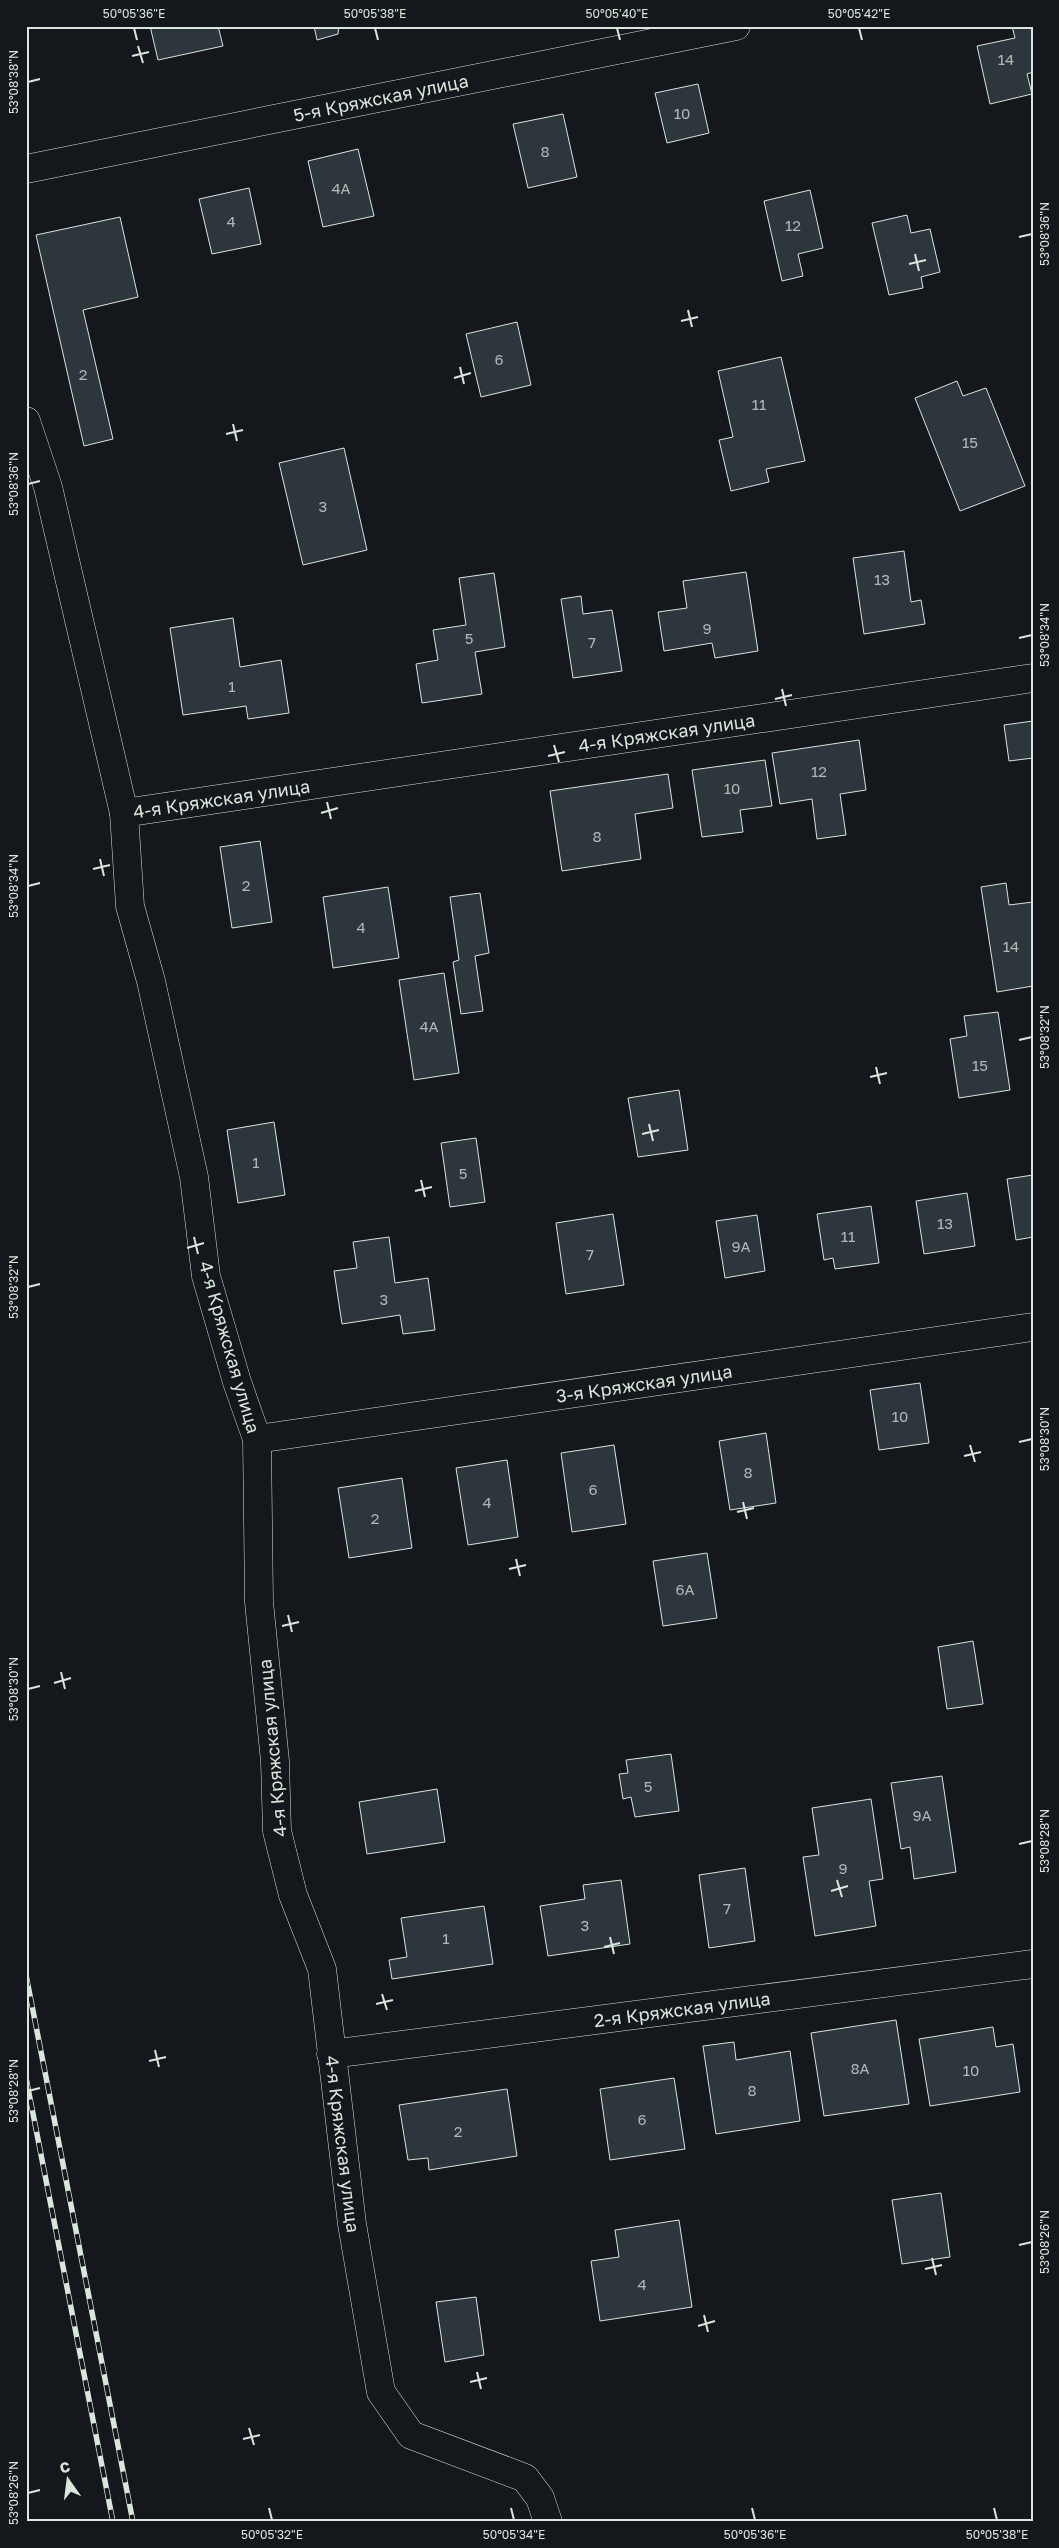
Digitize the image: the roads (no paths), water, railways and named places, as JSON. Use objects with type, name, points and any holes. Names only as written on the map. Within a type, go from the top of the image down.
[{"type":"street","name":"5-я Кряжская улица","points":[[26,169],[736,26]]},
{"type":"street","points":[[26,421],[48,487],[124,813]]},
{"type":"street","name":"4-я Кряжская улица","points":[[548,2522],[540,2498],[525,2478],[411,2435],[381,2392],[352,2224],[322,1969],[293,1895],[277,1832],[275,1761],[259,1602],[257,1439],[237,1382],[206,1276],[194,1177],[151,981],[130,906],[124,813],[1033,678]]},
{"type":"street","name":"3-я Кряжская улица","points":[[257,1439],[1033,1327]]},
{"type":"street","name":"2-я Кряжская улица","points":[[331,2054],[1033,1964]]},
{"type":"railway","points":[[26,1975],[133,2522]]},
{"type":"railway","points":[[26,2078],[113,2522]]}]
